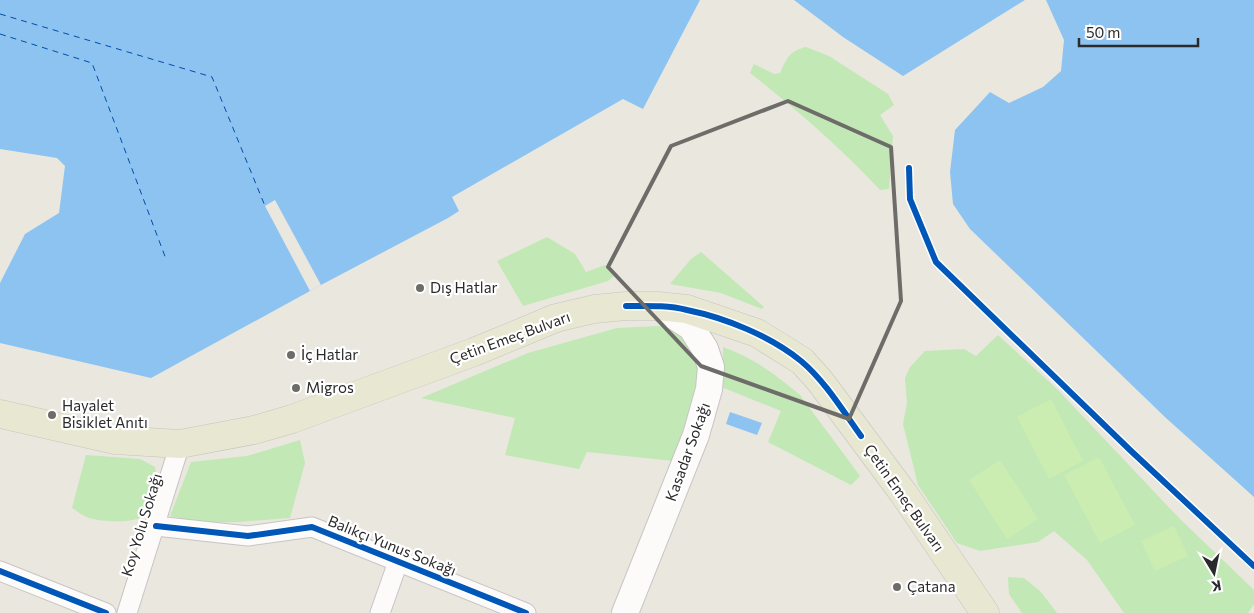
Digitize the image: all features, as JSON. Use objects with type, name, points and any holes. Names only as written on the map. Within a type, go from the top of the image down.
[{"type":"main road","name":"Çetin Emeç Bulvarı","points":[[0,414],[115,440],[180,444],[254,430],[292,419],[474,352],[556,318],[594,309],[626,306],[658,306],[687,309],[757,333],[802,362],[820,380],[904,494],[985,613]]},
{"type":"main road","name":"Kasadar Sokağı","points":[[625,613],[690,451],[709,389],[711,367],[703,346],[691,327],[658,306]]},
{"type":"street","name":"Koy Yolu Sokağı","points":[[127,613],[156,526],[180,444]]},
{"type":"street","name":"Balıkçı Yunus Sokağı","points":[[156,526],[248,536],[312,527],[526,613]]},
{"type":"street","points":[[380,613],[398,562]]},
{"type":"street","points":[[0,570],[106,613]]},
{"type":"highlighted area","points":[[788,101],[891,147],[901,301],[849,419],[701,366],[608,267],[671,146]]},
{"type":"green space","points":[[806,47],[829,56],[888,94],[894,105],[880,115],[893,136],[889,189],[880,190],[818,129],[750,73],[754,64],[774,74],[780,73],[792,53]]},
{"type":"green space","points":[[547,237],[575,254],[586,272],[605,265],[614,276],[608,281],[523,306],[497,261]]},
{"type":"green space","points":[[701,252],[764,307],[762,309],[721,293],[670,284],[691,259]]},
{"type":"green space","points":[[659,326],[688,332],[702,370],[674,461],[587,452],[579,469],[505,455],[515,418],[421,398],[528,353],[617,328]]},
{"type":"green space","points":[[998,335],[1057,389],[1179,518],[1254,590],[1254,604],[1248,613],[1124,613],[1087,560],[1054,531],[1038,542],[980,551],[957,543],[918,485],[903,424],[907,403],[905,378],[910,367],[925,351],[964,349],[976,356]]},
{"type":"green space","points":[[723,347],[764,367],[800,395],[860,476],[851,485],[768,442],[781,411],[719,386],[723,365]]},
{"type":"green space","points":[[1051,399],[1083,461],[1049,479],[1017,417]]},
{"type":"green space","points":[[300,440],[305,463],[290,518],[199,523],[170,516],[191,462],[247,456]]},
{"type":"green space","points":[[86,455],[140,459],[155,467],[159,496],[157,505],[152,512],[126,521],[106,521],[89,518],[72,508]]},
{"type":"green space","points":[[1099,457],[1135,525],[1100,543],[1064,475]]},
{"type":"green space","points":[[1000,460],[1038,519],[1007,539],[969,480]]},
{"type":"green space","points":[[1174,526],[1188,556],[1155,571],[1141,541]]},
{"type":"green space","points":[[1008,577],[1024,578],[1041,592],[1057,613],[1022,613],[1009,594]]},
{"type":"water","points":[[0,0],[700,0],[643,109],[623,99],[452,197],[459,211],[448,218],[151,378],[0,343],[0,283],[25,234],[59,213],[65,166],[57,158],[0,149]]},
{"type":"water","points":[[794,0],[1025,0],[903,76],[843,37]]},
{"type":"water","points":[[1046,0],[1254,0],[1254,497],[1166,418],[970,229],[953,204],[950,172],[955,130],[990,92],[1009,103],[1043,87],[1061,71],[1064,40]]},
{"type":"water","points":[[730,412],[762,423],[757,435],[726,424]]},
{"type":"pier","points":[[275,200],[321,285],[310,291],[265,206]]},
{"type":"ferry route","points":[[0,14],[212,77],[265,206]]},
{"type":"ferry route","points":[[0,34],[92,63],[166,259]]},
{"type":"cycle path","points":[[909,168],[910,199],[936,262],[1130,450],[1254,566]]},
{"type":"cycle path","points":[[626,306],[672,307],[702,313],[762,336],[789,352],[810,369],[861,436]]},
{"type":"cycle path","points":[[156,526],[248,536],[312,527],[526,613]]},
{"type":"cycle path","points":[[0,571],[106,613]]},
{"type":"place","name":"Dış Hatlar","points":[[420,288]]},
{"type":"place","name":"İç Hatlar","points":[[291,355]]},
{"type":"place","name":"Migros","points":[[296,388]]},
{"type":"place","name":"Hayalet Bisiklet Anıtı","points":[[52,415]]},
{"type":"place","name":"Çatana","points":[[897,587]]}]
